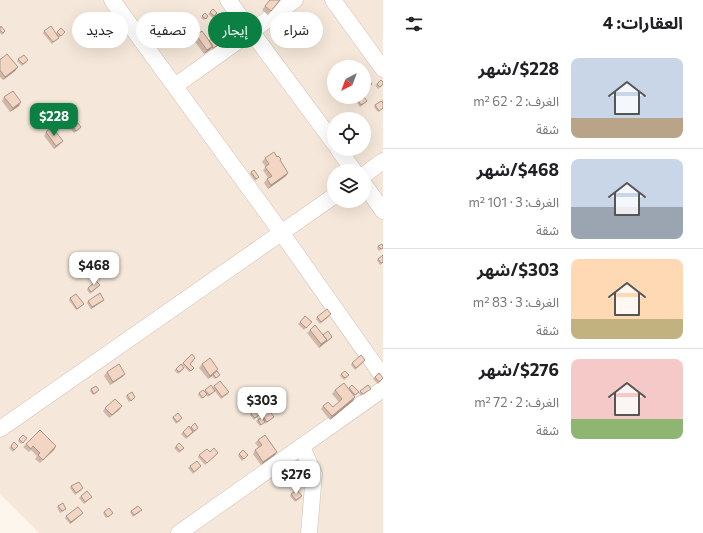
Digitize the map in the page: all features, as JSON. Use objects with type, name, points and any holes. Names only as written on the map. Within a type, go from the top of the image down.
[{"type":"street","points":[[112,0],[281,232],[383,376]]},
{"type":"street","points":[[228,0],[237,12]]},
{"type":"street","points":[[262,23],[295,0]]},
{"type":"street","points":[[333,0],[383,69]]},
{"type":"street","points":[[262,46],[327,134]]},
{"type":"street","points":[[175,86],[228,48]]},
{"type":"street","points":[[371,170],[383,161]]},
{"type":"street","points":[[371,194],[383,211]]},
{"type":"street","points":[[0,429],[327,201]]},
{"type":"street","points":[[179,533],[383,389]]},
{"type":"street","points":[[302,446],[314,474],[309,533]]},
{"type":"shaded area","points":[[0,0],[383,0],[383,533],[39,533],[0,494]]},
{"type":"building","points":[[270,0],[280,0],[271,11],[265,6]]},
{"type":"building","points":[[205,13],[208,16],[206,19],[202,16]]},
{"type":"building","points":[[1,26],[5,31],[3,33],[0,30]]},
{"type":"building","points":[[51,26],[59,38],[53,42],[44,31]]},
{"type":"building","points":[[61,28],[65,32],[61,36],[57,32]]},
{"type":"building","points":[[202,31],[208,39],[208,48],[210,48],[207,50],[200,40],[200,32]]},
{"type":"building","points":[[7,54],[18,67],[5,77],[0,70],[0,59]]},
{"type":"building","points":[[24,55],[28,60],[23,64],[18,59]]},
{"type":"building","points":[[381,80],[383,84],[380,87],[377,84]]},
{"type":"building","points":[[13,91],[21,102],[13,108],[4,97]]},
{"type":"building","points":[[381,101],[383,103],[383,108],[379,111],[375,105]]},
{"type":"building","points":[[78,123],[81,127],[76,131],[73,127]]},
{"type":"building","points":[[52,127],[63,141],[56,146],[46,132]]},
{"type":"building","points":[[274,152],[277,157],[278,156],[281,159],[280,160],[288,173],[271,185],[267,179],[272,176],[265,167],[269,164],[265,158]]},
{"type":"building","points":[[254,170],[259,177],[256,179],[251,172]]},
{"type":"building","points":[[382,244],[383,248],[381,249],[378,246]]},
{"type":"building","points":[[383,255],[383,262],[381,263],[378,259]]},
{"type":"building","points":[[96,281],[100,285],[91,292],[88,288]]},
{"type":"building","points":[[100,293],[104,300],[92,307],[88,301]]},
{"type":"building","points":[[76,294],[84,304],[77,309],[70,298]]},
{"type":"building","points":[[327,309],[331,314],[321,322],[317,317]]},
{"type":"building","points":[[305,316],[312,322],[306,328],[300,322]]},
{"type":"building","points":[[315,325],[327,340],[321,344],[310,330]]},
{"type":"building","points":[[328,331],[332,337],[326,342],[327,340],[323,335]]},
{"type":"building","points":[[192,354],[195,358],[190,364],[194,368],[191,371],[183,363]]},
{"type":"building","points":[[361,355],[365,360],[356,368],[352,363]]},
{"type":"building","points":[[210,358],[218,369],[210,376],[202,364]]},
{"type":"building","points":[[119,364],[125,374],[113,382],[107,372]]},
{"type":"building","points":[[181,364],[184,368],[179,372],[176,369]]},
{"type":"building","points":[[217,371],[220,375],[216,378],[213,374]]},
{"type":"building","points":[[345,371],[349,375],[345,378],[341,374]]},
{"type":"building","points":[[379,373],[383,378],[379,382],[375,377]]},
{"type":"building","points":[[220,381],[229,392],[222,397],[214,386]]},
{"type":"building","points":[[344,383],[355,397],[332,416],[323,406],[328,402],[333,407],[342,399],[335,390]]},
{"type":"building","points":[[211,385],[215,391],[209,395],[205,390]]},
{"type":"building","points":[[352,385],[359,392],[355,395],[349,388]]},
{"type":"building","points":[[368,385],[371,389],[363,394],[360,391]]},
{"type":"building","points":[[96,386],[99,390],[94,394],[91,389]]},
{"type":"building","points":[[203,390],[207,394],[203,398],[199,393]]},
{"type":"building","points":[[255,390],[259,395],[255,399],[251,394]]},
{"type":"building","points":[[132,392],[135,397],[131,401],[127,395]]},
{"type":"building","points":[[249,396],[253,402],[247,407],[243,401]]},
{"type":"building","points":[[261,398],[266,404],[259,409],[255,403]]},
{"type":"building","points":[[115,399],[122,406],[112,415],[105,408]]},
{"type":"building","points":[[255,410],[259,415],[255,418],[251,414]]},
{"type":"building","points":[[269,410],[274,417],[267,422],[262,415]]},
{"type":"building","points":[[178,413],[182,418],[177,422],[173,417]]},
{"type":"building","points":[[262,417],[265,422],[261,425],[258,420]]},
{"type":"building","points":[[195,423],[198,428],[194,431],[191,427]]},
{"type":"building","points":[[189,426],[193,432],[187,437],[183,432]]},
{"type":"building","points":[[40,430],[56,446],[43,460],[38,455],[40,453],[33,446],[31,449],[26,444]]},
{"type":"building","points":[[23,435],[27,438],[23,443],[19,439]]},
{"type":"building","points":[[265,435],[277,452],[263,462],[255,450],[262,445],[258,440]]},
{"type":"building","points":[[14,442],[18,446],[14,450],[11,446]]},
{"type":"building","points":[[179,443],[184,448],[180,451],[176,446]]},
{"type":"building","points":[[214,448],[218,453],[207,463],[199,455],[207,449],[210,452]]},
{"type":"building","points":[[243,450],[248,455],[244,459],[239,454]]},
{"type":"building","points":[[197,461],[201,466],[194,472],[190,466]]},
{"type":"building","points":[[79,482],[83,488],[76,493],[71,486]]},
{"type":"building","points":[[297,490],[302,496],[296,500],[291,494]]},
{"type":"building","points":[[87,491],[92,497],[85,502],[81,496]]},
{"type":"building","points":[[63,503],[66,509],[62,511],[58,506]]},
{"type":"building","points":[[138,506],[142,510],[134,515],[131,511]]},
{"type":"building","points":[[78,507],[83,513],[71,522],[66,516]]},
{"type":"building","points":[[109,508],[113,513],[108,517],[104,512]]}]
